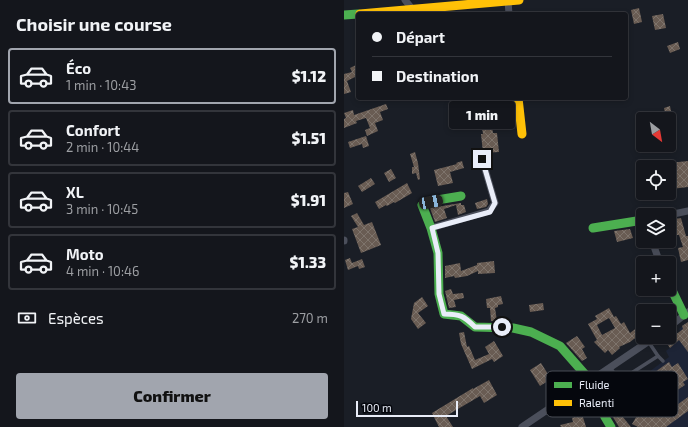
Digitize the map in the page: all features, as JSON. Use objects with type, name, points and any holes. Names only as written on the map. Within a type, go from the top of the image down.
[{"type":"street","points":[[405,0],[413,10]]},
{"type":"street","points":[[386,12],[519,0]]},
{"type":"street","points":[[508,1],[509,12]]},
{"type":"street","points":[[344,15],[356,14]]},
{"type":"street","points":[[518,100],[522,134]]},
{"type":"street","points":[[432,228],[490,212],[495,203],[482,159]]},
{"type":"street","points":[[461,196],[422,205],[426,219],[432,228],[438,253],[439,294],[444,314],[457,314],[465,318],[475,327],[513,328],[531,332],[560,346],[582,371]]},
{"type":"street","points":[[676,214],[688,211]]},
{"type":"street","points":[[594,228],[636,221]]},
{"type":"street","points":[[676,296],[686,314],[676,322]]},
{"type":"street","points":[[604,371],[645,344]]},
{"type":"street","points":[[522,427],[546,410]]},
{"type":"street","points":[[605,417],[611,427]]},
{"type":"lane","points":[[649,344],[663,362]]},
{"type":"lane","points":[[635,371],[658,356]]},
{"type":"lane","points":[[610,367],[613,371]]},
{"type":"shaded area","points":[[688,322],[688,427],[654,427],[639,417],[678,417],[678,371],[650,371],[669,357],[666,351],[684,336],[679,329]]},
{"type":"building","points":[[639,8],[642,22],[634,24],[631,10]]},
{"type":"building","points":[[663,14],[666,28],[655,30],[652,16]]},
{"type":"building","points":[[678,42],[680,49],[670,53],[667,46]]},
{"type":"building","points":[[356,65],[356,79],[355,77],[347,81],[351,92],[344,94],[344,74],[352,72],[350,68]]},
{"type":"building","points":[[386,104],[388,109],[380,112],[383,120],[375,123],[378,131],[367,136],[365,130],[370,128],[366,118],[356,121],[357,123],[344,128],[344,119],[346,118],[344,113],[353,110],[354,115]]},
{"type":"building","points":[[670,106],[671,112],[665,112],[664,108]]},
{"type":"building","points":[[489,110],[493,133],[497,133],[499,152],[483,153],[481,134],[483,134],[480,117],[483,117],[482,111]]},
{"type":"building","points":[[366,136],[369,146],[363,148],[362,144],[350,148],[348,142]]},
{"type":"building","points":[[415,152],[420,179],[418,180],[416,173],[412,174],[412,167],[414,167],[410,154]]},
{"type":"building","points":[[462,161],[464,168],[450,172],[453,183],[438,186],[434,170],[457,164],[456,163]]},
{"type":"building","points":[[688,161],[688,187],[676,188],[676,162]]},
{"type":"building","points":[[391,169],[396,178],[389,182],[384,173]]},
{"type":"building","points":[[371,178],[375,184],[362,192],[358,186]]},
{"type":"building","points":[[407,183],[412,193],[395,203],[386,205],[379,209],[375,202]]},
{"type":"building","points":[[348,192],[353,204],[344,208],[344,193]]},
{"type":"building","points":[[487,199],[488,204],[486,207],[477,209],[475,203]]},
{"type":"building","points":[[461,203],[461,205],[464,205],[466,212],[458,215],[456,205],[444,209],[447,218],[435,222],[430,208]]},
{"type":"building","points":[[357,213],[364,225],[372,222],[381,245],[361,253],[352,229],[358,227],[351,216]]},
{"type":"building","points":[[681,218],[686,236],[688,236],[688,260],[681,262],[678,248],[683,247],[676,231],[676,219]]},
{"type":"building","points":[[630,229],[633,238],[617,242],[614,231]]},
{"type":"building","points":[[350,258],[352,263],[362,259],[365,267],[359,269],[358,266],[348,270],[345,260]]},
{"type":"building","points":[[494,261],[495,273],[478,274],[478,271],[467,276],[445,278],[445,266],[460,263],[461,271],[477,265],[477,263]]},
{"type":"building","points":[[451,289],[453,294],[463,293],[464,298],[454,300],[456,307],[449,308],[445,291]]},
{"type":"building","points":[[501,296],[503,304],[498,305],[498,307],[495,308],[497,321],[491,321],[490,308],[487,308],[486,299]]},
{"type":"building","points":[[422,297],[428,306],[418,313],[426,323],[418,329],[411,319],[414,303]]},
{"type":"building","points":[[543,303],[544,310],[530,312],[529,305]]},
{"type":"building","points":[[609,308],[614,317],[616,316],[621,324],[624,322],[630,333],[636,328],[636,337],[619,347],[620,348],[612,355],[608,350],[605,353],[594,342],[597,340],[588,324],[597,319],[595,316]],"holes":[[[609,318],[615,328],[602,335],[597,325]]]},
{"type":"building","points":[[688,322],[688,352],[679,340],[676,343],[676,334],[683,329],[682,326]]},
{"type":"building","points":[[464,332],[467,347],[469,346],[475,360],[489,354],[485,347],[494,341],[503,356],[494,362],[492,359],[472,369],[461,344],[459,333]]},
{"type":"building","points":[[577,336],[585,347],[582,349],[587,358],[582,361],[566,343]]},
{"type":"building","points":[[667,344],[674,344],[670,348]]},
{"type":"building","points":[[669,362],[672,367],[678,363],[688,379],[683,382],[685,385],[678,390],[678,371],[656,371]]},
{"type":"building","points":[[541,363],[546,371],[546,382],[540,386],[530,370]]},
{"type":"building","points":[[489,380],[497,395],[484,403],[480,396],[446,416],[453,427],[439,427],[432,413]]},
{"type":"building","points":[[688,397],[688,411],[666,427],[638,427],[632,424],[636,417],[678,417],[678,404]]},
{"type":"building","points":[[583,417],[586,427],[561,427],[560,425],[573,422],[572,418]]},
{"type":"building","points":[[613,417],[623,417],[631,427],[619,427]]},
{"type":"traffic: fast","points":[[344,15],[356,14]]},
{"type":"traffic: fast","points":[[461,196],[431,201],[422,205],[431,228],[438,253],[439,294],[444,314],[461,316],[475,327],[513,328],[531,332],[560,346],[582,371]]},
{"type":"traffic: fast","points":[[593,228],[636,221]]},
{"type":"traffic: fast","points":[[675,296],[684,315]]},
{"type":"traffic: fast","points":[[605,417],[611,427]]},
{"type":"traffic: slow","points":[[383,12],[519,0]]},
{"type":"traffic: slow","points":[[518,100],[522,134]]},
{"type":"route","points":[[482,159],[495,203],[490,212],[432,228],[438,253],[439,294],[444,314],[457,314],[465,318],[475,327],[502,327]]}]
